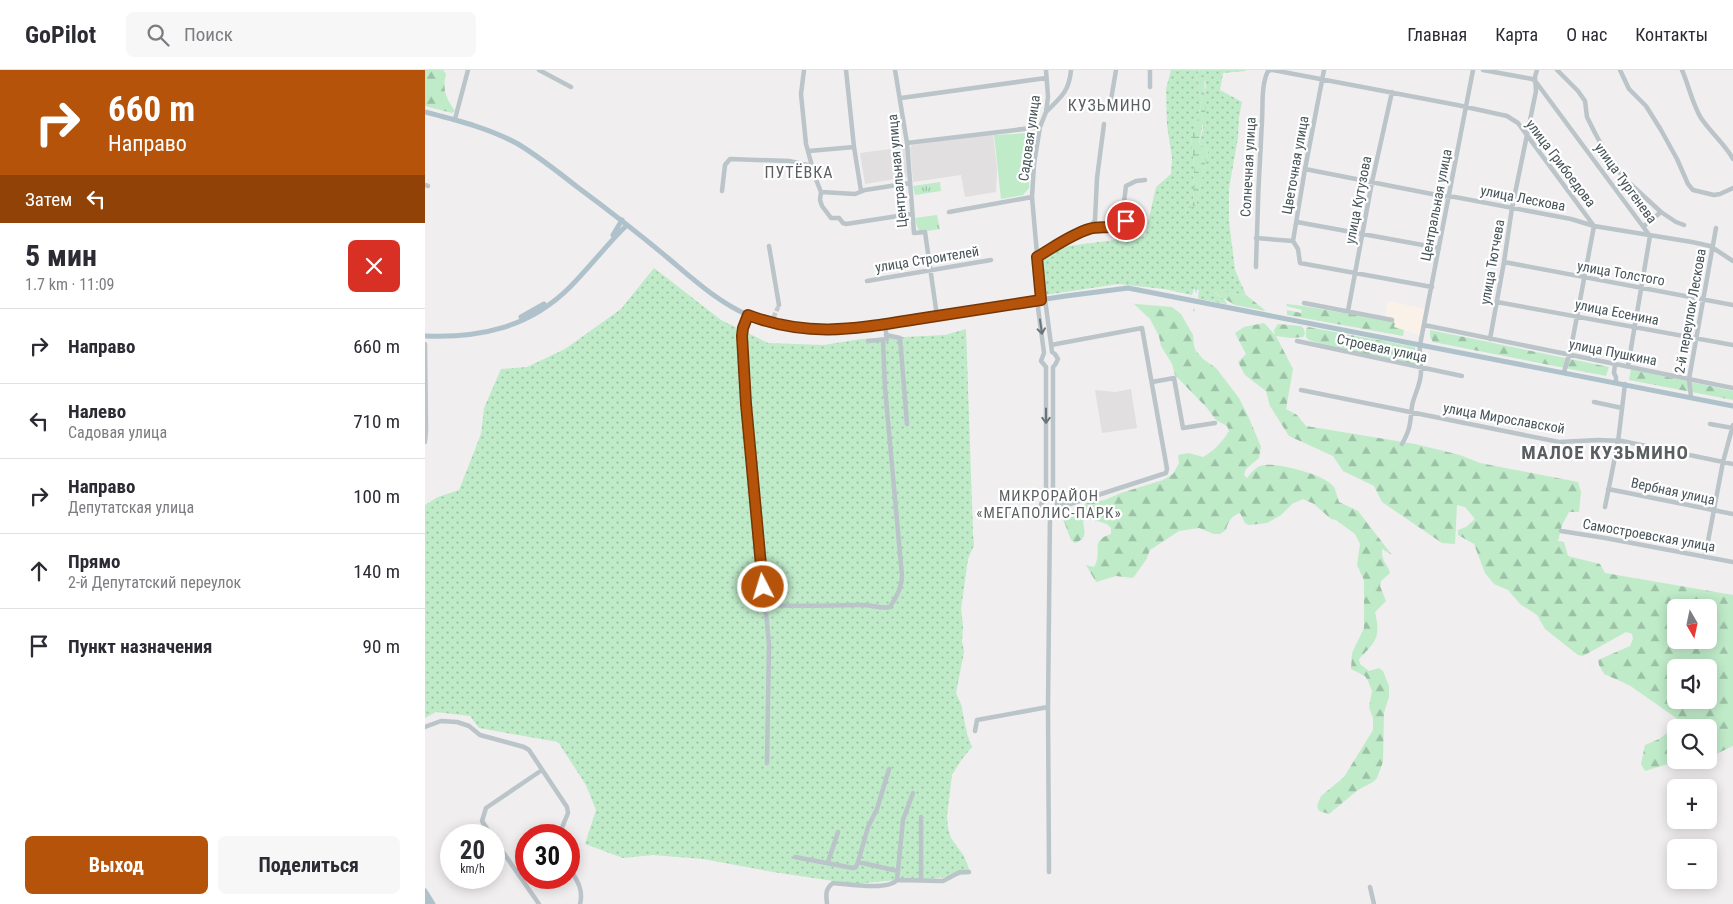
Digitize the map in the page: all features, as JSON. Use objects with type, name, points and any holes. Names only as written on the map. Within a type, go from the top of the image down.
[{"type":"main road","points":[[425,112],[455,119],[495,132],[521,146],[543,160],[622,220],[713,293],[748,315],[778,324],[808,329],[833,330],[885,325],[1041,299],[1121,288],[1733,406]]},
{"type":"main road","points":[[425,334],[450,334],[497,327],[536,309],[554,297],[577,276],[615,233],[622,220]]},
{"type":"main road","points":[[425,334],[451,337],[484,333],[508,327],[530,317],[547,306],[569,287],[627,225]]},
{"type":"main road","points":[[425,891],[433,904]]},
{"type":"main road","points":[[425,899],[428,904]]},
{"type":"street","points":[[455,119],[468,70]]},
{"type":"street","points":[[539,70],[571,87]]},
{"type":"street","points":[[803,70],[801,88],[806,144],[821,192],[821,206],[831,218],[839,218],[843,224],[911,214]]},
{"type":"street","points":[[846,70],[861,190]]},
{"type":"street","name":"Центральная улица","points":[[895,70],[907,143],[911,214],[914,233],[925,232],[937,316]]},
{"type":"street","name":"Садовая улица","points":[[1041,299],[1032,197],[1034,164],[1040,126],[1046,112],[1046,70]]},
{"type":"street","points":[[1046,112],[1066,93],[1070,82],[1071,70]]},
{"type":"street","points":[[1111,100],[1116,70]]},
{"type":"street","points":[[1150,70],[1150,87]]},
{"type":"street","name":"улица Грибоедова","points":[[1272,70],[1466,108],[1511,118],[1518,124],[1594,226],[1571,348],[1564,372]]},
{"type":"street","name":"Солнечная улица","points":[[1256,267],[1258,173],[1264,93],[1266,75],[1268,71],[1272,70]]},
{"type":"street","name":"Цветочная улица","points":[[1324,70],[1293,241],[1298,249],[1300,263],[1355,273]]},
{"type":"street","name":"Центральная улица","points":[[1402,444],[1410,430],[1412,406],[1421,372],[1420,345],[1473,70]]},
{"type":"street","points":[[1483,70],[1532,79],[1536,82]]},
{"type":"street","name":"улица Тютчева","points":[[1490,339],[1512,208],[1527,136],[1537,70]]},
{"type":"street","points":[[1557,70],[1578,91],[1585,101],[1587,117],[1610,161],[1625,179],[1661,212],[1684,225]]},
{"type":"street","points":[[1620,70],[1629,89],[1646,106],[1661,130],[1688,184],[1693,190],[1714,195],[1733,188]]},
{"type":"street","points":[[1682,70],[1697,111],[1733,159]]},
{"type":"street","points":[[901,98],[1046,78]]},
{"type":"street","name":"улица Тургенева","points":[[1536,82],[1650,236],[1628,366]]},
{"type":"street","name":"улица Кутузова","points":[[1348,311],[1372,182],[1392,92]]},
{"type":"street","points":[[1089,229],[1095,220],[1097,178],[1104,124]]},
{"type":"street","points":[[907,143],[1040,126]]},
{"type":"street","points":[[809,154],[855,149]]},
{"type":"street","points":[[803,163],[809,160],[809,154]]},
{"type":"street","points":[[722,191],[725,165],[730,159],[803,163],[812,166]]},
{"type":"street","name":"улица Лескова","points":[[1305,169],[1571,219],[1594,226],[1692,242],[1713,248],[1733,261]]},
{"type":"street","points":[[1037,257],[1051,247],[1089,229],[1123,224],[1126,221],[1124,202],[1126,186],[1136,181],[1145,180]]},
{"type":"street","points":[[821,192],[855,194],[861,190],[910,183]]},
{"type":"street","points":[[949,212],[1032,197]]},
{"type":"street","points":[[1644,226],[1661,212]]},
{"type":"street","points":[[1297,222],[1439,248]]},
{"type":"street","name":"2-й переулок Лескова","points":[[1691,398],[1689,379],[1695,338],[1716,228]]},
{"type":"street","points":[[1257,238],[1293,241]]},
{"type":"street","points":[[769,246],[779,305]]},
{"type":"street","name":"улица Строителей","points":[[867,281],[991,260]]},
{"type":"street","name":"улица Толстого","points":[[1504,262],[1733,305]]},
{"type":"street","points":[[1355,273],[1432,287]]},
{"type":"street","points":[[1041,299],[1052,352],[1057,360],[1053,367],[1053,497],[1057,505],[1055,510],[1050,512],[1045,511],[1042,506],[1042,502],[1046,497],[1046,367],[1041,361],[1044,353],[1041,299]]},
{"type":"street","name":"улица Есенина","points":[[1497,302],[1733,345]]},
{"type":"street","points":[[1304,303],[1392,320]]},
{"type":"street","points":[[748,315],[742,336],[746,404],[769,644],[767,763]]},
{"type":"street","points":[[868,341],[887,340],[885,325]]},
{"type":"street","name":"улица Пушкина","points":[[1424,326],[1733,388]]},
{"type":"street","points":[[1051,345],[1142,328],[1167,468],[1166,473],[1067,505],[1057,505]]},
{"type":"street","points":[[887,334],[900,338],[907,424]]},
{"type":"street","points":[[765,606],[802,607],[866,604],[884,608],[890,607],[902,583],[885,388],[883,340]]},
{"type":"street","name":"Строевая улица","points":[[1297,341],[1462,376]]},
{"type":"street","points":[[425,344],[427,431],[425,442]]},
{"type":"street","points":[[1044,353],[1052,352]]},
{"type":"street","points":[[1606,381],[1613,373],[1615,364]]},
{"type":"street","points":[[1046,367],[1053,367]]},
{"type":"street","points":[[1613,373],[1616,382]]},
{"type":"street","points":[[1152,382],[1174,378],[1183,428],[1215,422]]},
{"type":"street","points":[[1605,507],[1625,384]]},
{"type":"street","name":"улица Мирославской","points":[[1301,390],[1559,442],[1598,440],[1637,444],[1733,464]]},
{"type":"street","points":[[1594,402],[1622,408]]},
{"type":"street","points":[[1705,557],[1723,462],[1733,427],[1710,424]]},
{"type":"street","name":"Вербная улица","points":[[1608,489],[1733,514]]},
{"type":"street","points":[[1046,497],[1053,497]]},
{"type":"street","points":[[1049,872],[1050,512]]},
{"type":"street","name":"Самостроевская улица","points":[[1561,531],[1733,562]]},
{"type":"street","points":[[975,731],[977,720],[1048,707]]},
{"type":"street","points":[[425,727],[441,721],[457,722],[469,726],[480,736],[524,747],[529,750],[567,808],[568,813],[564,824]]},
{"type":"street","points":[[795,856],[853,868],[856,867],[889,769]]},
{"type":"street","points":[[484,824],[482,821],[486,808],[542,770]]},
{"type":"street","points":[[897,880],[903,820],[913,792]]},
{"type":"street","points":[[921,817],[921,880]]},
{"type":"street","points":[[828,862],[838,832]]},
{"type":"street","points":[[505,855],[539,904]]},
{"type":"street","points":[[858,862],[898,870]]},
{"type":"street","points":[[827,904],[826,891],[833,883],[855,886],[891,885],[897,880],[943,881],[960,872],[969,872]]},
{"type":"street","points":[[580,885],[580,904]]},
{"type":"street","points":[[1370,887],[1374,904]]},
{"type":"shaded area","points":[[993,134],[997,170],[996,192],[965,197],[961,175],[913,182],[910,149],[912,145]]},
{"type":"shaded area","points":[[905,147],[908,177],[865,184],[860,153]]},
{"type":"shaded area","points":[[1388,301],[1426,309],[1419,335],[1394,327],[1395,318],[1385,316]]},
{"type":"shaded area","points":[[1131,389],[1137,428],[1102,433],[1095,390],[1115,392]]},
{"type":"green space","points":[[425,70],[443,70],[446,74],[444,85],[446,94],[455,111],[452,113],[425,106]]},
{"type":"green space","points":[[1171,70],[1199,70],[1196,79],[1199,83],[1198,89],[1202,100],[1191,137],[1194,167],[1193,202],[1186,206],[1184,217],[1188,208],[1196,206],[1208,151],[1199,144],[1203,129],[1206,85],[1203,77],[1204,70],[1246,70],[1223,73],[1220,90],[1242,102],[1229,188],[1229,221],[1235,270],[1246,295],[1217,291],[1215,293],[1224,299],[1226,304],[1199,299],[1199,290],[1194,289],[1192,295],[1164,289],[1118,284],[1045,295],[1040,277],[1040,258],[1053,248],[1145,236],[1156,187],[1171,174],[1172,158],[1167,125],[1166,89]]},
{"type":"green space","points":[[1199,70],[1204,70],[1204,94],[1207,97],[1199,144],[1208,151],[1196,206],[1188,208],[1183,219],[1186,206],[1193,202],[1194,167],[1191,137],[1202,100],[1198,89],[1199,83],[1196,79]]},
{"type":"green space","points":[[1030,133],[1029,188],[1023,195],[1001,199],[994,135]]},
{"type":"green space","points":[[940,182],[941,191],[915,195],[913,186]]},
{"type":"green space","points":[[937,215],[940,229],[920,232],[915,218]]},
{"type":"green space","points":[[654,268],[721,320],[768,343],[823,345],[862,339],[945,335],[966,329],[974,545],[968,559],[961,609],[964,652],[956,693],[961,704],[967,734],[972,747],[952,775],[947,816],[951,838],[964,856],[971,874],[921,880],[854,884],[703,859],[653,855],[623,858],[585,844],[596,810],[586,785],[558,742],[479,728],[470,716],[436,712],[425,718],[425,505],[438,497],[459,490],[481,434],[484,408],[501,369],[527,367],[565,349],[621,309]]},
{"type":"green space","points":[[1218,291],[1246,295],[1266,311],[1235,305],[1215,293]]},
{"type":"green space","points":[[1124,303],[1172,307],[1181,314],[1193,335],[1196,351],[1203,359],[1216,368],[1239,398],[1261,447],[1259,458],[1246,469],[1244,475],[1247,478],[1259,467],[1272,465],[1291,468],[1322,478],[1334,487],[1339,502],[1358,511],[1392,555],[1382,549],[1384,560],[1390,573],[1381,581],[1380,586],[1386,601],[1375,612],[1377,621],[1376,638],[1370,648],[1359,659],[1360,664],[1369,671],[1379,668],[1383,671],[1389,686],[1389,697],[1384,713],[1383,762],[1377,778],[1373,782],[1358,790],[1329,814],[1319,811],[1317,806],[1321,796],[1344,777],[1373,730],[1373,718],[1369,707],[1372,691],[1365,676],[1351,669],[1352,653],[1364,628],[1364,580],[1357,565],[1360,544],[1355,534],[1336,520],[1331,519],[1314,504],[1303,499],[1292,504],[1281,515],[1267,523],[1249,525],[1245,523],[1240,513],[1232,518],[1226,530],[1220,534],[1214,534],[1199,528],[1179,531],[1150,550],[1146,560],[1133,578],[1116,576],[1096,582],[1086,565],[1094,567],[1098,555],[1098,543],[1104,537],[1111,534],[1111,528],[1107,524],[1087,518],[1083,522],[1085,532],[1082,539],[1075,543],[1071,540],[1063,519],[1065,514],[1081,509],[1086,503],[1105,500],[1163,480],[1173,474],[1179,463],[1178,455],[1189,453],[1203,457],[1218,446],[1229,431],[1227,426],[1216,420],[1175,375],[1172,364],[1161,346],[1159,336],[1150,319],[1134,304]]},
{"type":"green space","points":[[1287,304],[1390,321],[1395,323],[1394,327],[1404,330],[1403,336],[1287,315],[1287,310],[1301,313],[1302,310],[1286,306]]},
{"type":"green space","points":[[1264,323],[1275,335],[1274,330],[1278,324],[1301,326],[1304,329],[1305,334],[1303,337],[1276,336],[1293,369],[1286,409],[1297,415],[1306,426],[1415,444],[1460,455],[1480,463],[1578,482],[1581,492],[1579,512],[1569,512],[1562,525],[1558,541],[1564,542],[1568,556],[1600,564],[1605,573],[1733,595],[1733,746],[1717,754],[1717,719],[1678,719],[1629,685],[1604,674],[1598,660],[1630,646],[1633,639],[1632,634],[1626,632],[1583,656],[1578,655],[1545,629],[1537,615],[1520,604],[1508,590],[1494,584],[1485,573],[1474,544],[1458,535],[1458,530],[1466,527],[1475,519],[1465,507],[1457,505],[1455,544],[1442,543],[1382,502],[1374,486],[1343,471],[1333,456],[1289,436],[1270,406],[1266,391],[1245,375],[1238,362],[1246,354],[1235,333],[1244,327]]},
{"type":"green space","points":[[1308,327],[1415,347],[1415,357],[1418,366],[1337,349],[1309,340],[1306,337],[1306,329]]},
{"type":"green space","points":[[1430,330],[1609,367],[1606,376],[1433,342],[1430,337]]},
{"type":"green space","points":[[1631,369],[1733,391],[1733,400],[1629,380]]},
{"type":"green space","points":[[1667,733],[1667,764],[1645,771],[1641,764],[1645,745]]},
{"type":"waterway","points":[[1196,287],[1196,292]]},
{"type":"tunnel","points":[[771,323],[779,305]]},
{"type":"district","name":"КУЗЬМИНО","points":[[1110,105]]},
{"type":"district","name":"ПУТЁВКА","points":[[799,172]]},
{"type":"district","name":"МАЛОЕ КУЗЬМИНО","points":[[1605,452]]},
{"type":"district","name":"МИКРОРАЙОН «МЕГАПОЛИС-ПАРК»","points":[[1049,504]]},
{"type":"route","points":[[763,587],[746,404],[742,336],[748,315],[771,323],[792,327],[833,330],[885,325],[1041,300],[1037,257],[1051,247],[1089,229],[1106,228],[1123,224],[1126,221]]}]
